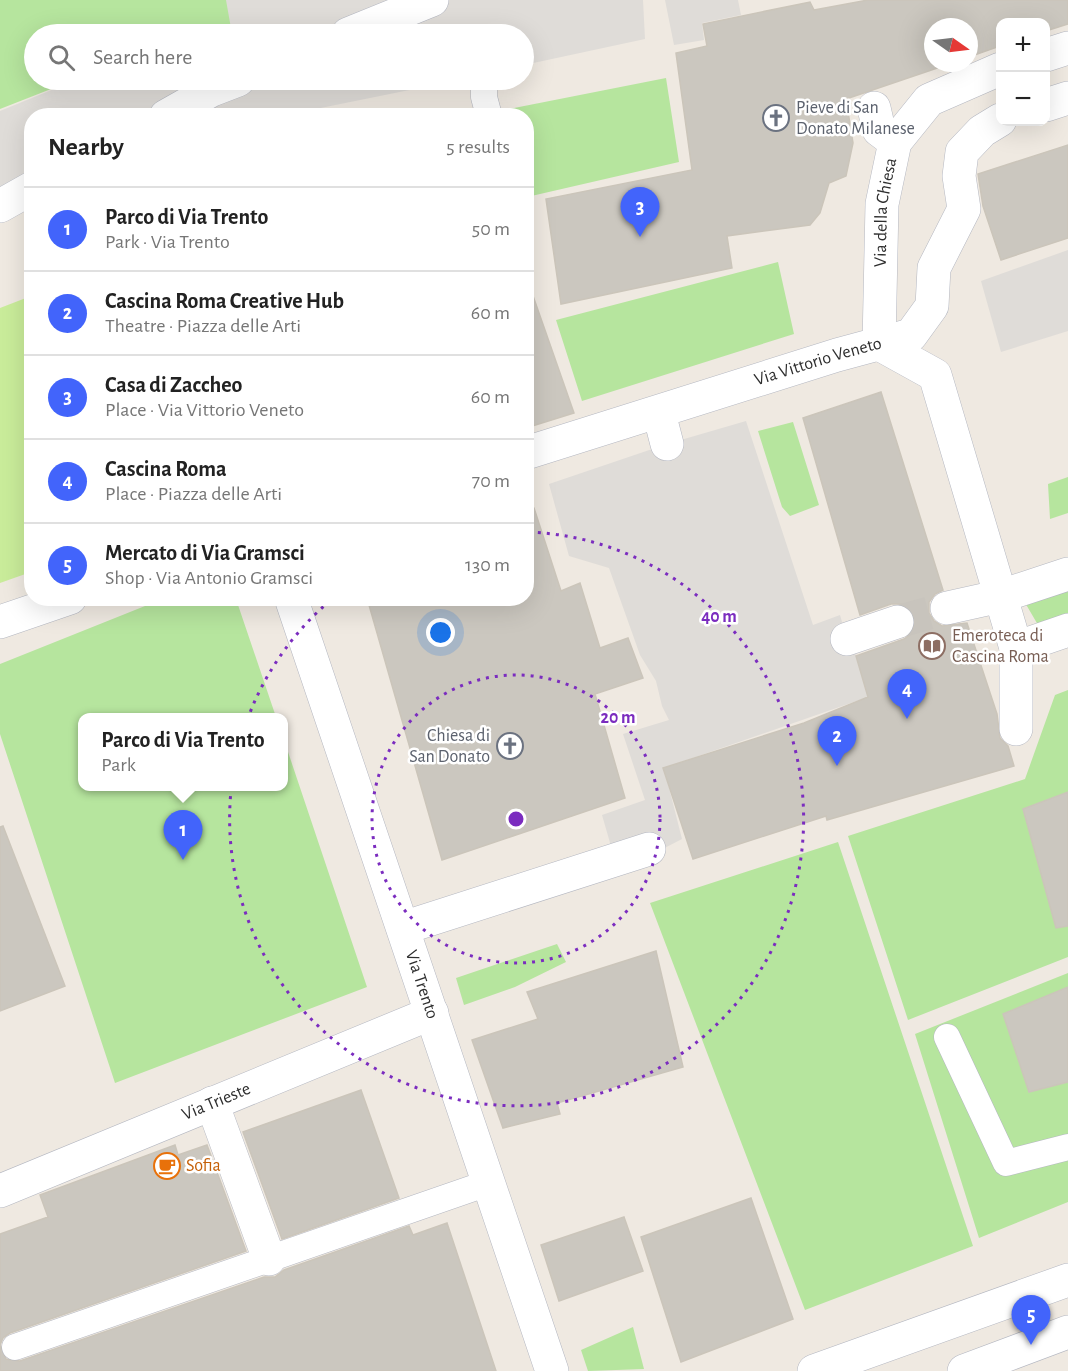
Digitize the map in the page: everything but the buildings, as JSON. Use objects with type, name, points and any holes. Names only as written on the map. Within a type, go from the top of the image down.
[{"type":"street","points":[[373,24],[432,0]]},
{"type":"street","points":[[1050,54],[1068,48]]},
{"type":"street","name":"Via della Chiesa","points":[[879,344],[882,204],[895,142],[929,100],[996,71]]},
{"type":"street","points":[[182,108],[218,90]]},
{"type":"street","points":[[1050,104],[1068,98]]},
{"type":"street","points":[[874,108],[879,130],[895,142]]},
{"type":"street","points":[[879,344],[911,335],[932,306],[934,268],[964,209],[959,176],[962,152],[982,131],[996,122]]},
{"type":"street","points":[[0,206],[24,193]]},
{"type":"street","name":"Via Vittorio Veneto","points":[[534,452],[663,428],[879,344],[935,375],[1016,648],[1016,729]]},
{"type":"street","points":[[947,608],[1001,596],[1068,574]]},
{"type":"street","points":[[0,622],[47,606]]},
{"type":"street","name":"Via Trento","points":[[294,606],[552,1371]]},
{"type":"street","points":[[847,639],[897,622]]},
{"type":"street","points":[[1016,648],[1068,630]]},
{"type":"street","points":[[403,928],[649,849]]},
{"type":"street","name":"Via Trieste","points":[[0,1191],[432,1013]]},
{"type":"street","points":[[212,1103],[269,1259]]},
{"type":"street","points":[[814,1371],[1068,1280]]},
{"type":"street","points":[[964,1371],[1068,1332]]},
{"type":"lane","points":[[483,90],[486,108]]},
{"type":"lane","points":[[947,1037],[1006,1163],[1068,1147]]},
{"type":"lane","points":[[15,1347],[489,1183]]},
{"type":"green space","points":[[0,0],[370,0],[309,24],[24,24],[24,90],[48,90],[0,109]]},
{"type":"green space","points":[[666,78],[679,162],[534,195],[534,108],[514,108]]},
{"type":"green space","points":[[778,262],[794,334],[582,401],[556,320]]},
{"type":"green space","points":[[24,299],[24,574],[0,583],[0,308]]},
{"type":"green space","points":[[793,422],[819,505],[790,516],[782,507],[758,431]]},
{"type":"green space","points":[[1068,477],[1068,513],[1050,519],[1048,484]]},
{"type":"green space","points":[[1068,586],[1068,621],[1041,630],[1024,601]]},
{"type":"green space","points":[[145,606],[238,606],[275,713],[78,713],[78,791],[288,791],[288,752],[367,987],[115,1083],[0,734],[0,664]]},
{"type":"green space","points":[[1068,690],[1068,957],[908,1020],[848,836],[1025,779],[1055,695]]},
{"type":"green space","points":[[838,842],[973,1246],[805,1310],[650,903]]},
{"type":"green space","points":[[557,944],[566,962],[515,987],[464,1005],[456,978]]},
{"type":"green space","points":[[1068,973],[1068,1202],[979,1238],[915,1034]]},
{"type":"green space","points":[[633,1327],[644,1369],[588,1371],[581,1350]]},
{"type":"shaded area","points":[[226,0],[643,0],[645,39],[534,63],[534,24],[230,24]]},
{"type":"shaded area","points":[[665,0],[738,0],[741,15],[702,23],[704,40],[674,45]]},
{"type":"shaded area","points":[[51,90],[410,90],[321,108],[24,108],[24,210],[0,220],[0,111]]},
{"type":"shaded area","points":[[1068,250],[1068,331],[1001,352],[981,281]]},
{"type":"shaded area","points":[[746,421],[813,625],[840,615],[847,639],[855,652],[868,697],[664,768],[682,839],[651,855],[615,860],[602,815],[645,800],[623,734],[669,720],[662,706],[656,681],[640,655],[609,568],[569,556],[549,484],[667,444]]},
{"type":"tunnel","points":[[897,622],[947,608]]},
{"type":"place","name":"Pieve di San Donato Milanese","points":[[776,118]]},
{"type":"place","name":"Casa di Zaccheo","points":[[640,237]]},
{"type":"place","name":"Emeroteca di Cascina Roma","points":[[932,646]]},
{"type":"place","name":"Cascina Roma","points":[[907,719]]},
{"type":"place","name":"Chiesa di San Donato","points":[[510,746]]},
{"type":"place","name":"Cascina Roma Creative Hub","points":[[837,766]]},
{"type":"place","name":"Parco di Via Trento","points":[[183,860]]},
{"type":"place","name":"Sofia","points":[[167,1166]]},
{"type":"place","name":"Mercato di Via Gramsci","points":[[1031,1345]]}]
